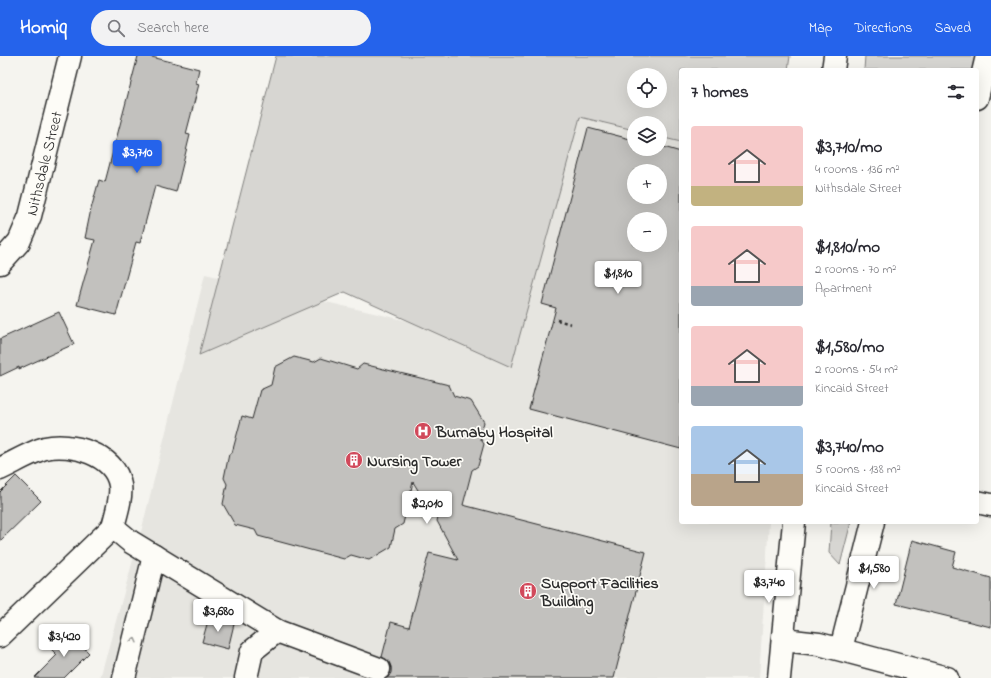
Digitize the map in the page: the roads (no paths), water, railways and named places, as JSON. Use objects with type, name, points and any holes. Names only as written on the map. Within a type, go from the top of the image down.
[{"type":"street","name":"Nithsdale Street","points":[[0,264],[19,242],[30,216],[70,56]]},
{"type":"street","points":[[833,68],[835,56]]},
{"type":"street","points":[[979,90],[987,56]]},
{"type":"street","points":[[0,469],[44,448],[60,446],[74,447],[88,451],[107,463],[114,470],[119,479],[121,494],[113,527],[0,636]]},
{"type":"street","points":[[979,502],[991,505]]},
{"type":"street","points":[[779,678],[794,524]]},
{"type":"street","points":[[841,649],[872,524]]},
{"type":"street","points":[[113,527],[131,542],[277,631],[379,669]]},
{"type":"street","points":[[124,678],[154,556]]},
{"type":"street","points":[[246,678],[252,651],[277,631]]},
{"type":"street","points":[[783,640],[819,644],[841,649],[947,678]]},
{"type":"place","name":"Burnaby Hospital","points":[[423,431]]},
{"type":"place","name":"Nursing Tower","points":[[354,460]]},
{"type":"place","name":"Support Facilities Building","points":[[528,591]]}]
